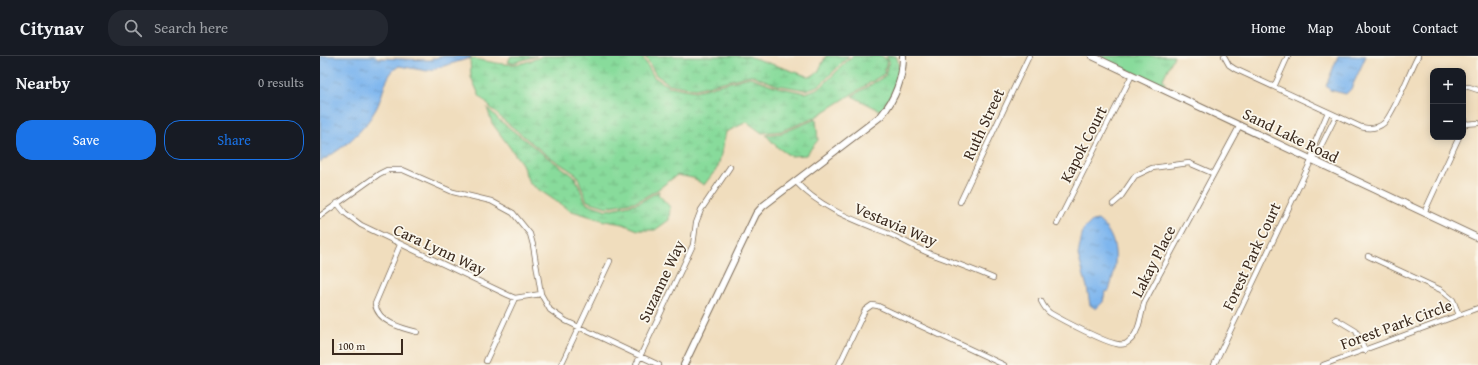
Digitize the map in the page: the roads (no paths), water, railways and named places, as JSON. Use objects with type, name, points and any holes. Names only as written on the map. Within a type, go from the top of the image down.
[{"type":"street","points":[[684,365],[756,214],[763,206],[795,181],[872,124],[887,109],[899,83],[903,56]]},
{"type":"street","name":"Ruth Street","points":[[960,202],[1029,56]]},
{"type":"street","name":"Sand Lake Road","points":[[1092,56],[1478,238]]},
{"type":"street","points":[[1224,56],[1229,65],[1235,69],[1336,116],[1361,127],[1370,129],[1384,123],[1418,56]]},
{"type":"street","points":[[1274,87],[1288,56]]},
{"type":"street","name":"Kapok Court","points":[[1057,224],[1132,74]]},
{"type":"street","points":[[1466,87],[1478,90]]},
{"type":"street","points":[[1312,159],[1312,147],[1328,112]]},
{"type":"street","points":[[1312,159],[1320,150],[1336,116]]},
{"type":"street","points":[[1466,126],[1478,123]]},
{"type":"street","name":"Lakay Place","points":[[1041,301],[1048,312],[1114,344],[1122,345],[1128,343],[1133,338],[1139,324],[1144,303],[1212,173],[1240,125]]},
{"type":"street","points":[[1320,131],[1327,134]]},
{"type":"street","points":[[1424,213],[1458,140]]},
{"type":"street","name":"Forest Park Court","points":[[1214,365],[1312,159]]},
{"type":"street","points":[[1113,204],[1120,198],[1135,176],[1152,168],[1189,163],[1212,173]]},
{"type":"street","name":"Suzanne Way","points":[[636,365],[693,246],[701,210],[730,167]]},
{"type":"street","points":[[320,216],[379,174],[387,170],[396,170],[414,174],[453,192],[491,201],[513,213],[530,234],[534,245],[541,294],[550,310],[557,316],[578,327],[659,365]]},
{"type":"street","name":"Vestavia Way","points":[[795,181],[806,192],[852,220],[886,233],[930,254],[962,264],[993,278]]},
{"type":"street","name":"Cara Lynn Way","points":[[337,203],[345,213],[360,225],[515,298]]},
{"type":"street","points":[[400,244],[376,298],[376,310],[383,318],[406,329],[417,332]]},
{"type":"street","points":[[1368,256],[1441,290],[1453,300],[1459,315]]},
{"type":"street","points":[[561,365],[610,261]]},
{"type":"street","points":[[486,361],[515,298],[541,294]]},
{"type":"street","points":[[839,365],[865,310],[872,305],[878,306],[1004,365]]},
{"type":"street","name":"Forest Park Circle","points":[[1323,365],[1478,308]]},
{"type":"street","points":[[1336,319],[1356,331],[1365,350]]},
{"type":"water","points":[[320,56],[375,56],[378,58],[429,60],[442,56],[472,56],[470,58],[427,71],[399,66],[387,79],[376,109],[359,133],[337,151],[320,162]]},
{"type":"water","points":[[1338,56],[1366,56],[1351,89],[1346,94],[1330,90],[1326,86]]},
{"type":"water","points":[[1098,220],[1111,235],[1114,244],[1115,262],[1109,291],[1105,292],[1103,302],[1096,309],[1090,305],[1087,287],[1078,255],[1083,230],[1092,221]]}]
